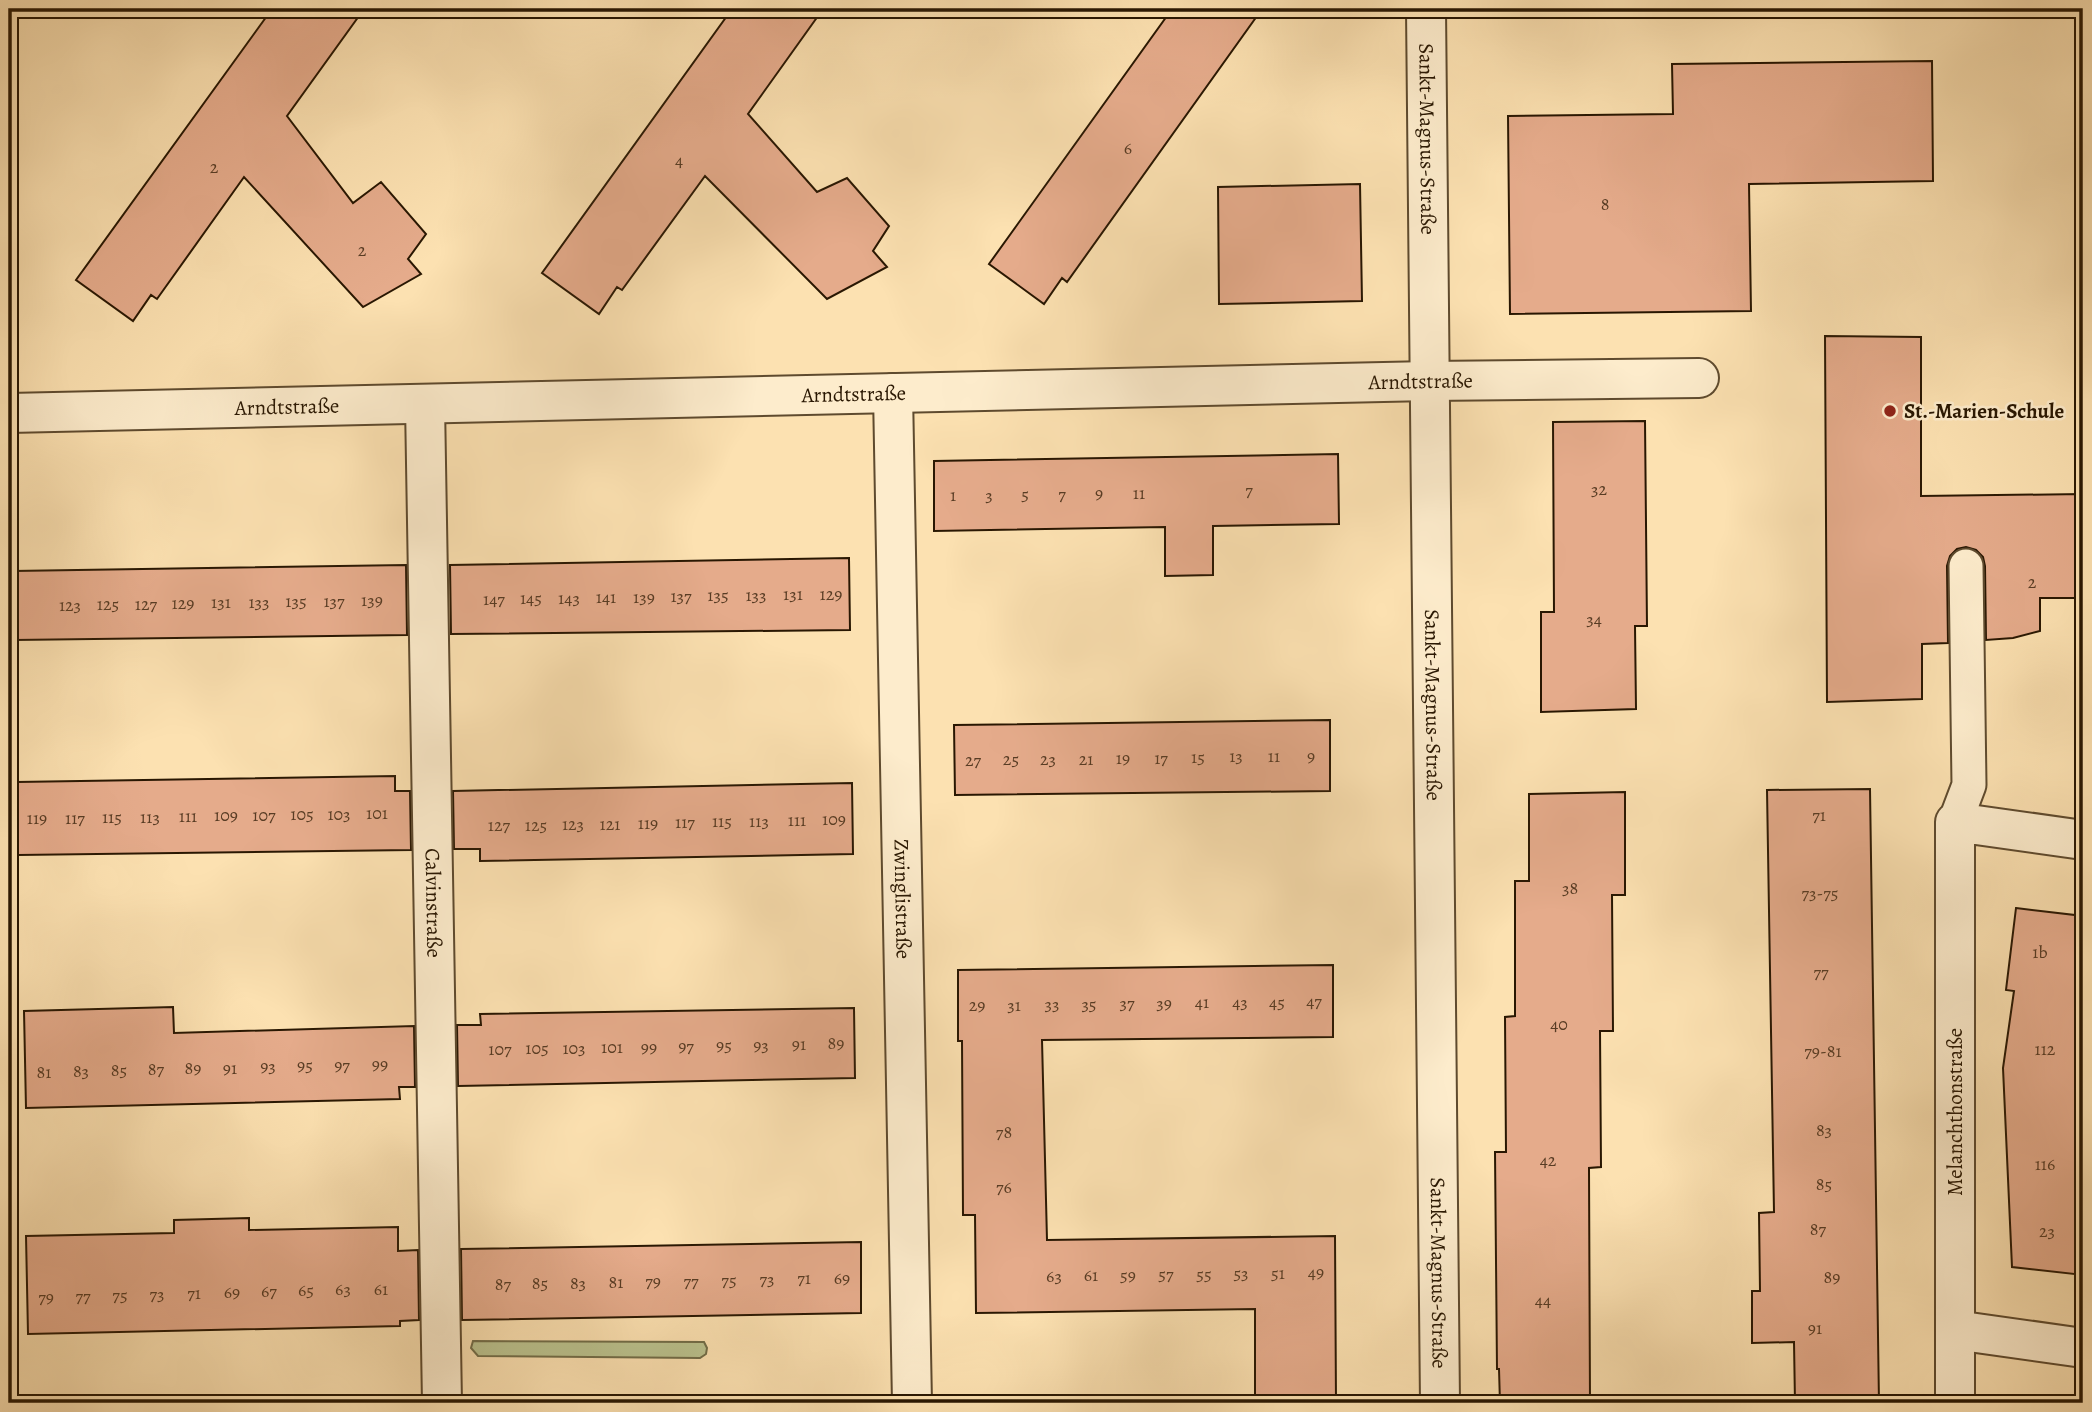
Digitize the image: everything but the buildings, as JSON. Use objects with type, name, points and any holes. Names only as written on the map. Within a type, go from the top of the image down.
[{"type":"street","name":"Sankt-Magnus-Straße","points":[[1426,9],[1440,1403]]},
{"type":"street","name":"Arndtstraße","points":[[9,413],[1429,381],[1699,378]]},
{"type":"street","name":"Zwinglistraße","points":[[893,393],[912,1403]]},
{"type":"street","name":"Calvinstraße","points":[[425,404],[442,1403]]},
{"type":"street","points":[[1955,822],[2083,840]]},
{"type":"street","name":"Melanchthonstraße","points":[[1955,822],[1955,1403]]},
{"type":"street","points":[[1955,1330],[2083,1348]]},
{"type":"lane","points":[[1955,822],[1969,785],[1966,566]]},
{"type":"green space","points":[[473,1341],[704,1342],[707,1348],[706,1354],[700,1358],[478,1356],[471,1348]]},
{"type":"place","name":"St.-Marien-Schule","points":[[1890,411]]}]
